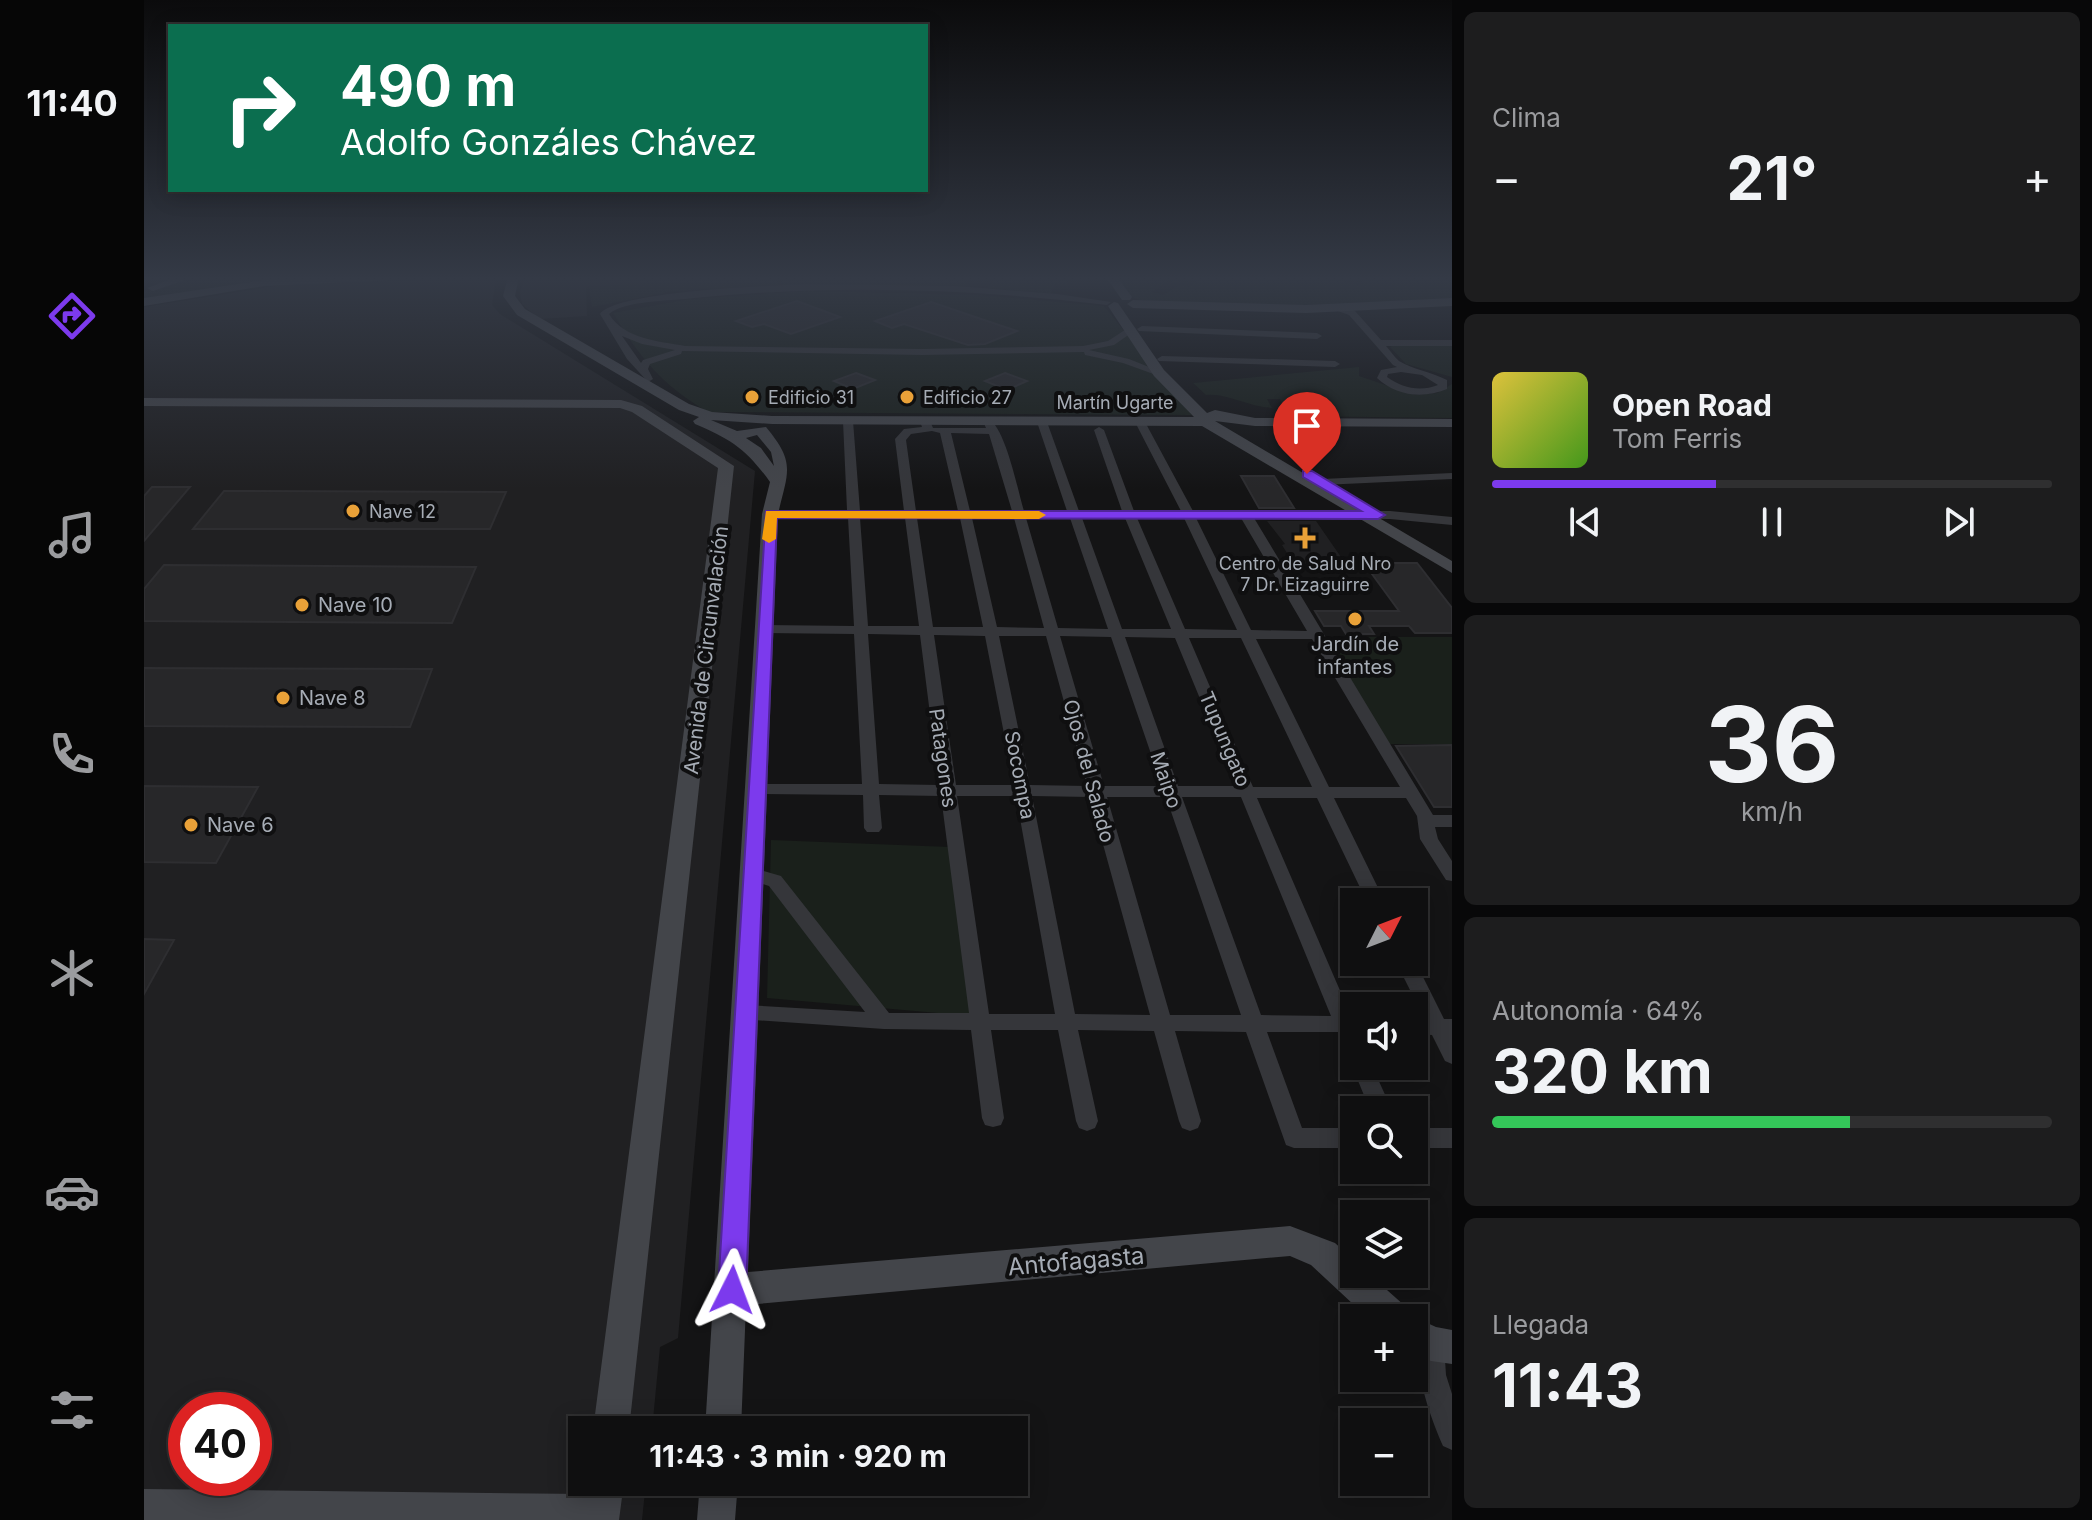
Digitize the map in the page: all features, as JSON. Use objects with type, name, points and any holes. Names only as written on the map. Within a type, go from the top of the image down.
[{"type":"street","points":[[566,348],[666,406],[734,426],[765,426],[781,457],[770,514],[724,1416]]},
{"type":"street","points":[[583,348],[653,390],[696,412],[734,426],[776,480]]},
{"type":"street","points":[[625,348],[644,372],[653,390]]},
{"type":"street","points":[[679,348],[695,350]]},
{"type":"street","points":[[611,365],[667,351],[1083,348]]},
{"type":"street","points":[[1146,348],[1159,373]]},
{"type":"street","points":[[1152,348],[1179,384],[1218,422]]},
{"type":"street","points":[[1383,348],[1396,366],[1449,382]]},
{"type":"street","points":[[644,372],[644,364],[651,359],[695,350]]},
{"type":"street","points":[[1067,350],[1113,357],[1159,373],[1218,422],[1452,568]]},
{"type":"street","points":[[1162,359],[1335,364]]},
{"type":"street","points":[[1396,366],[1381,375],[1385,382],[1398,388],[1433,392],[1449,382]]},
{"type":"street","name":"Avenida de Circunvalación","points":[[144,402],[557,402],[630,406],[721,461],[728,471],[613,1416]]},
{"type":"street","points":[[848,421],[873,828]]},
{"type":"street","name":"Martín Ugarte","points":[[734,426],[749,435],[765,426],[848,421],[933,427],[1042,422],[1450,426]]},
{"type":"street","name":"Maipo","points":[[1042,422],[1057,457],[1250,1023],[1294,1138],[1340,1138]]},
{"type":"street","points":[[1140,422],[1164,464],[1186,516],[1369,888]]},
{"type":"street","name":"Martín Ugarte","points":[[1218,422],[1240,428],[1450,426]]},
{"type":"street","points":[[933,427],[990,426]]},
{"type":"street","name":"Ojos del Salado","points":[[990,426],[1019,515],[1190,1121]]},
{"type":"street","name":"Patagones","points":[[933,427],[910,430],[900,439],[993,1118]]},
{"type":"street","name":"Socompa","points":[[933,427],[957,467],[964,515],[993,631],[1087,1121]]},
{"type":"street","points":[[1240,428],[1269,451],[1370,515],[1452,558]]},
{"type":"street","name":"Tupungato","points":[[1099,430],[1248,794],[1340,1004]]},
{"type":"street","points":[[1322,482],[1452,476]]},
{"type":"street","points":[[770,514],[1370,515],[1452,521]]},
{"type":"street","points":[[1246,516],[1411,793],[1427,821],[1429,839],[1452,875]]},
{"type":"street","points":[[764,629],[1318,635]]},
{"type":"street","points":[[758,789],[1411,793]]},
{"type":"street","points":[[1427,821],[1452,821]]},
{"type":"street","points":[[753,874],[775,881],[884,1021]]},
{"type":"street","points":[[1414,976],[1445,1027],[1452,1055]]},
{"type":"street","points":[[746,1013],[884,1021],[1340,1024]]},
{"type":"street","points":[[1428,1138],[1452,1138]]},
{"type":"street","name":"Antofagasta","points":[[732,1290],[1290,1241],[1306,1244],[1323,1254],[1378,1304]]},
{"type":"street","points":[[1432,1342],[1433,1375],[1452,1437]]},
{"type":"street","points":[[716,1520],[718,1496]]},
{"type":"street","points":[[144,1508],[356,1515],[602,1505]]},
{"type":"shaded area","points":[[144,348],[555,348],[755,471],[678,1338],[660,1347],[653,1416],[568,1416],[568,1496],[645,1496],[642,1520],[144,1520]]},
{"type":"shaded area","points":[[636,348],[1138,348],[1192,415],[708,412],[653,369]]},
{"type":"shaded area","points":[[1391,348],[1452,348],[1452,377],[1406,364]]},
{"type":"shaded area","points":[[1359,367],[1359,376],[1415,395],[1437,393],[1452,384],[1452,418],[1288,416],[1280,399],[1267,399],[1272,408],[1263,407],[1206,395],[1193,383]]},
{"type":"shaded area","name":"Centro de Salud Nro 7 Dr. Eizaguirre","points":[[1267,521],[1316,521],[1343,560],[1310,560],[1312,564],[1298,564],[1287,553],[1282,545],[1285,544]]},
{"type":"shaded area","points":[[1323,637],[1452,637],[1452,744],[1388,744]]},
{"type":"shaded area","points":[[771,840],[950,847],[972,1016],[767,998]]},
{"type":"building","points":[[856,373],[875,380],[853,389],[834,381]]},
{"type":"building","points":[[1005,373],[1027,381],[1007,390],[985,381]]},
{"type":"building","points":[[1241,476],[1274,476],[1294,508],[1259,508]]},
{"type":"building","points":[[152,487],[190,487],[144,541],[144,496]]},
{"type":"building","name":"Nave 12","points":[[224,491],[506,492],[490,529],[193,529]]},
{"type":"building","points":[[1364,563],[1417,563],[1452,608],[1452,633],[1415,633],[1409,626],[1369,626],[1374,634],[1346,634],[1341,626],[1324,626],[1315,611],[1399,611]]},
{"type":"building","name":"Nave 10","points":[[164,565],[476,567],[452,623],[144,621],[144,589]]},
{"type":"building","name":"Nave 8","points":[[144,668],[432,669],[410,727],[144,726]]},
{"type":"building","points":[[1452,745],[1452,807],[1434,807],[1396,746]]},
{"type":"building","name":"Nave 6","points":[[144,786],[258,787],[216,863],[144,862]]},
{"type":"building","points":[[144,939],[174,940],[144,994]]},
{"type":"slow traffic","points":[[769,539],[770,514],[1039,515]]},
{"type":"place","name":"Edificio 31","points":[[752,397]]},
{"type":"place","name":"Edificio 27","points":[[907,397]]},
{"type":"place","name":"Nave 12","points":[[353,511]]},
{"type":"place","name":"Centro de Salud Nro 7 Dr. Eizaguirre","points":[[1305,538]]},
{"type":"place","name":"Nave 10","points":[[302,605]]},
{"type":"place","name":"Jardín de infantes","points":[[1355,619]]},
{"type":"place","name":"Nave 8","points":[[283,698]]},
{"type":"place","name":"Nave 6","points":[[191,825]]},
{"type":"route","points":[[732,1290],[770,514],[1378,515],[1307,474]]}]
